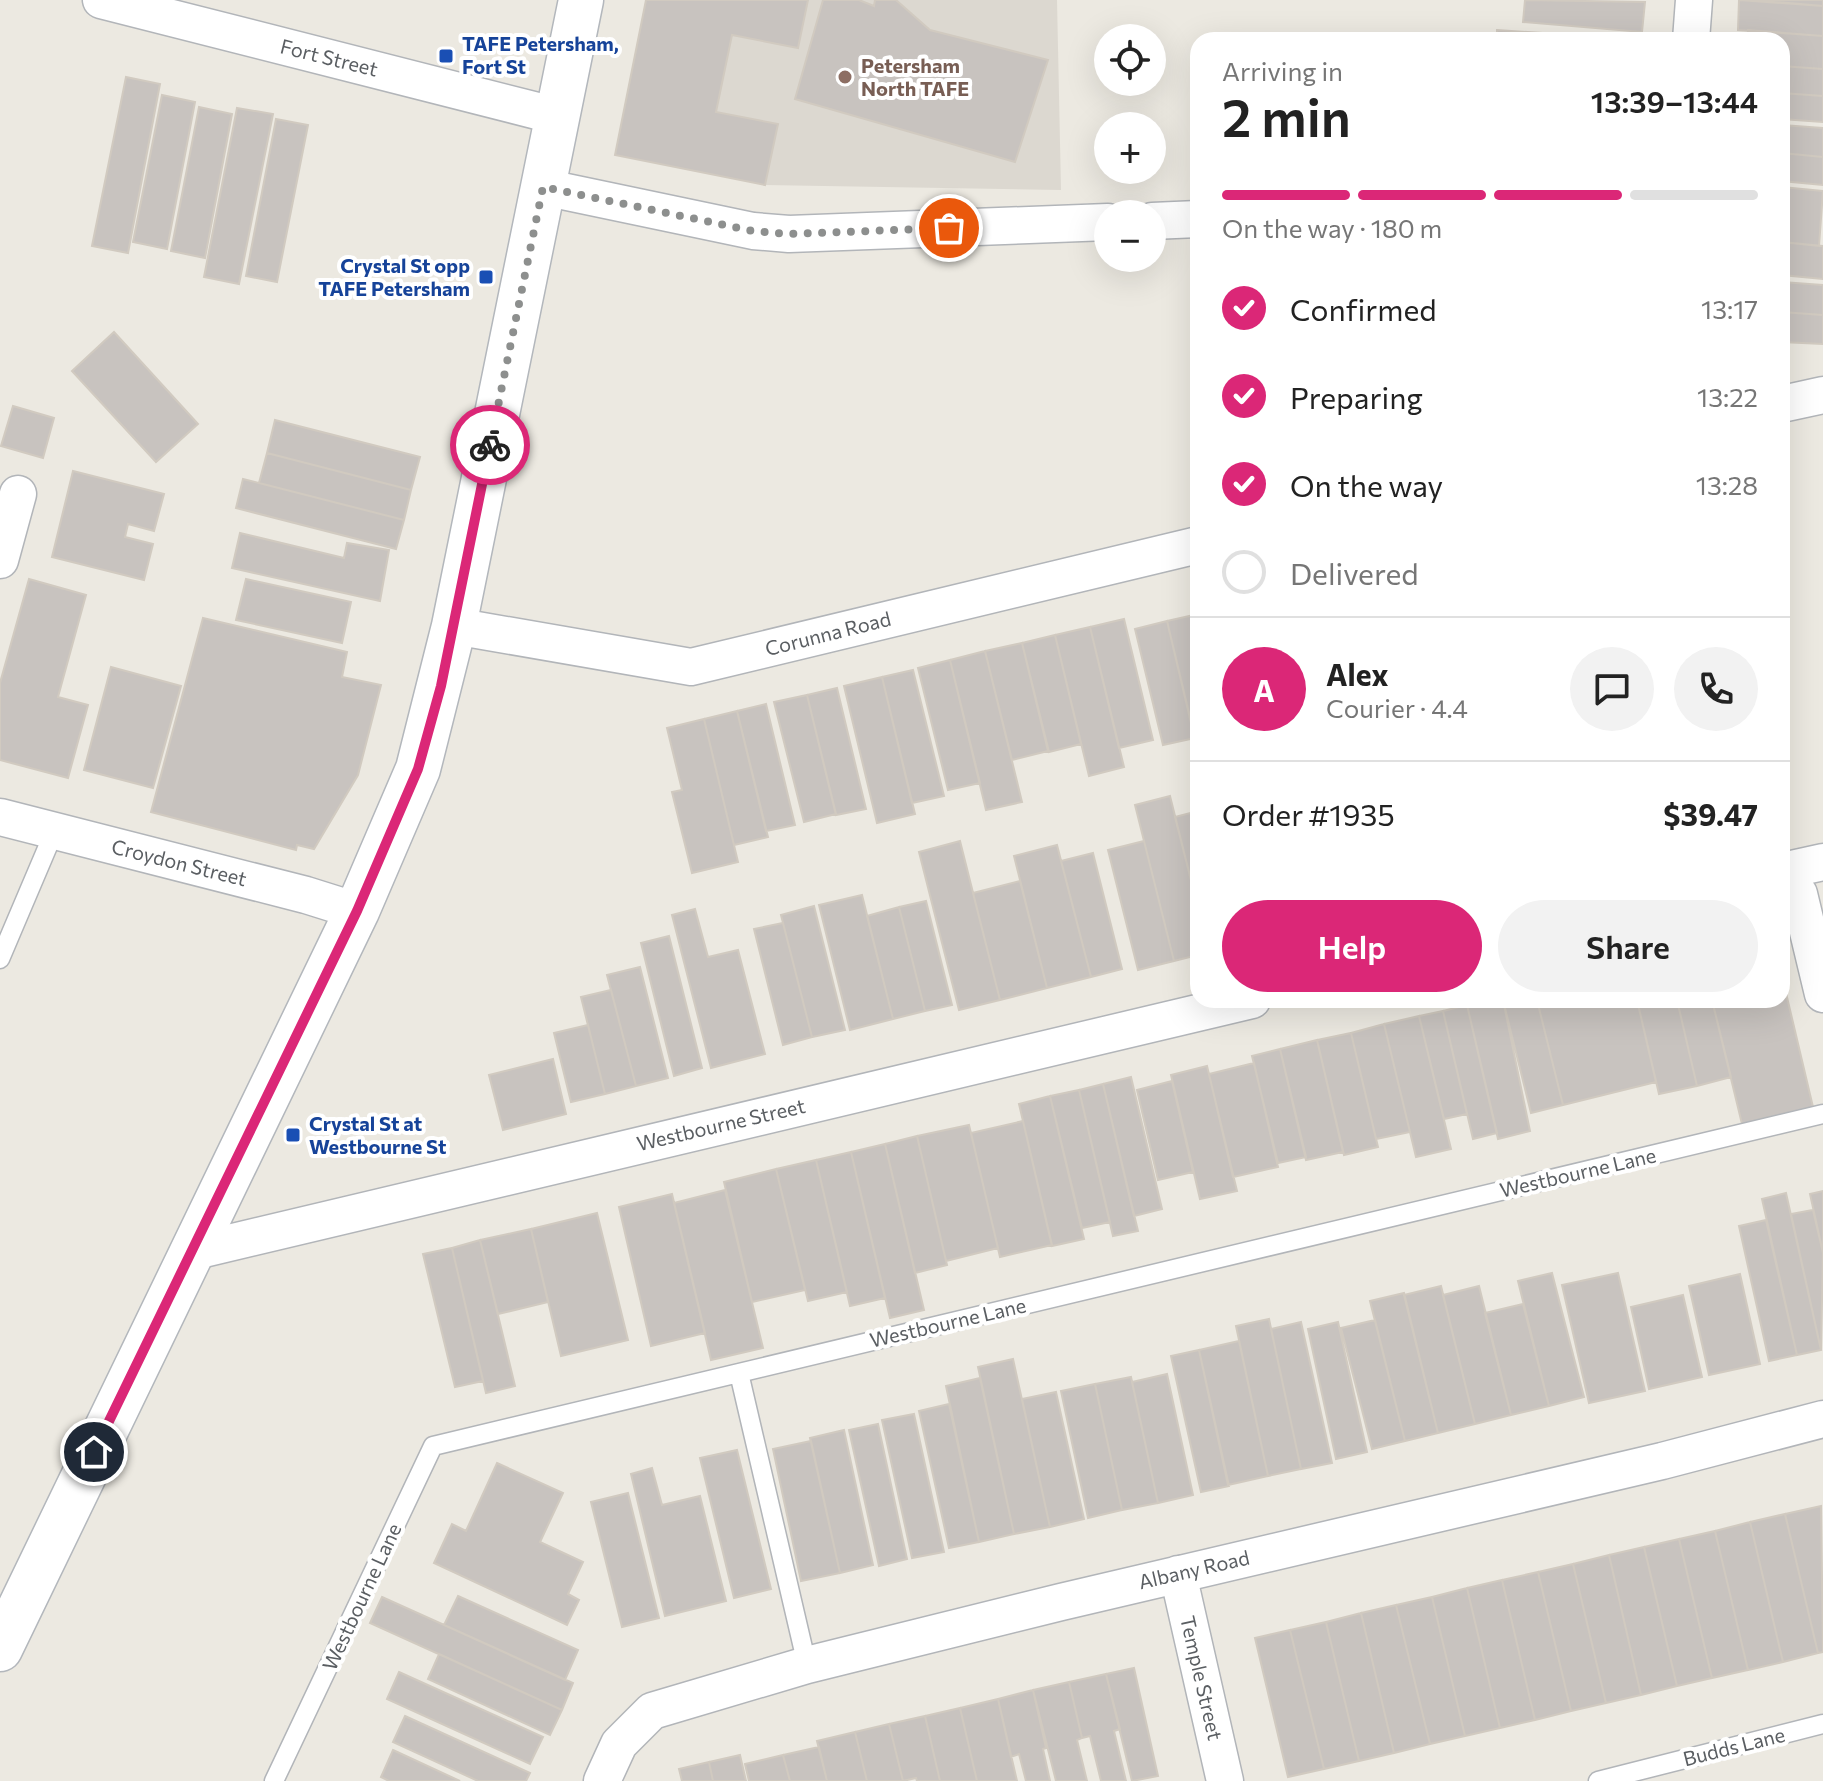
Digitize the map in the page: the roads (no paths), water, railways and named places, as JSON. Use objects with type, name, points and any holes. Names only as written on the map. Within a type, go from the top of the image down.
[{"type":"main road","points":[[0,1648],[357,911],[418,769],[454,626],[581,0]]},
{"type":"street","points":[[1692,32],[1694,0]]},
{"type":"street","name":"Fort Street","points":[[124,3],[557,116]]},
{"type":"street","points":[[543,187],[753,231],[789,234],[1094,223]]},
{"type":"street","points":[[1166,220],[1190,219]]},
{"type":"street","points":[[1790,402],[1823,395]]},
{"type":"street","points":[[0,560],[18,494]]},
{"type":"street","name":"Corunna Road","points":[[454,626],[691,667],[1190,547]]},
{"type":"street","name":"Croydon Street","points":[[0,817],[306,895],[357,911]]},
{"type":"street","points":[[1790,869],[1823,862]]},
{"type":"street","points":[[1790,887],[1799,894],[1823,994]]},
{"type":"street","name":"Westbourne Street","points":[[191,1252],[1218,1008]]},
{"type":"street","name":"Albany Road","points":[[602,1781],[619,1744],[652,1711],[807,1665],[1178,1574],[1662,1461],[1823,1419]]},
{"type":"street","name":"Temple Street","points":[[1178,1574],[1225,1781]]},
{"type":"lane","points":[[0,959],[54,832]]},
{"type":"lane","name":"Westbourne Lane","points":[[274,1781],[433,1446],[1823,1114]]},
{"type":"lane","points":[[739,1373],[807,1665]]},
{"type":"lane","name":"Budds Lane","points":[[1598,1781],[1823,1724]]},
{"type":"place","name":"TAFE Petersham, Fort St","points":[[446,56]]},
{"type":"place","name":"Petersham North TAFE","points":[[845,77]]},
{"type":"place","name":"Crystal St opp TAFE Petersham","points":[[486,277]]},
{"type":"place","name":"Crystal St at Westbourne St","points":[[293,1135]]}]
